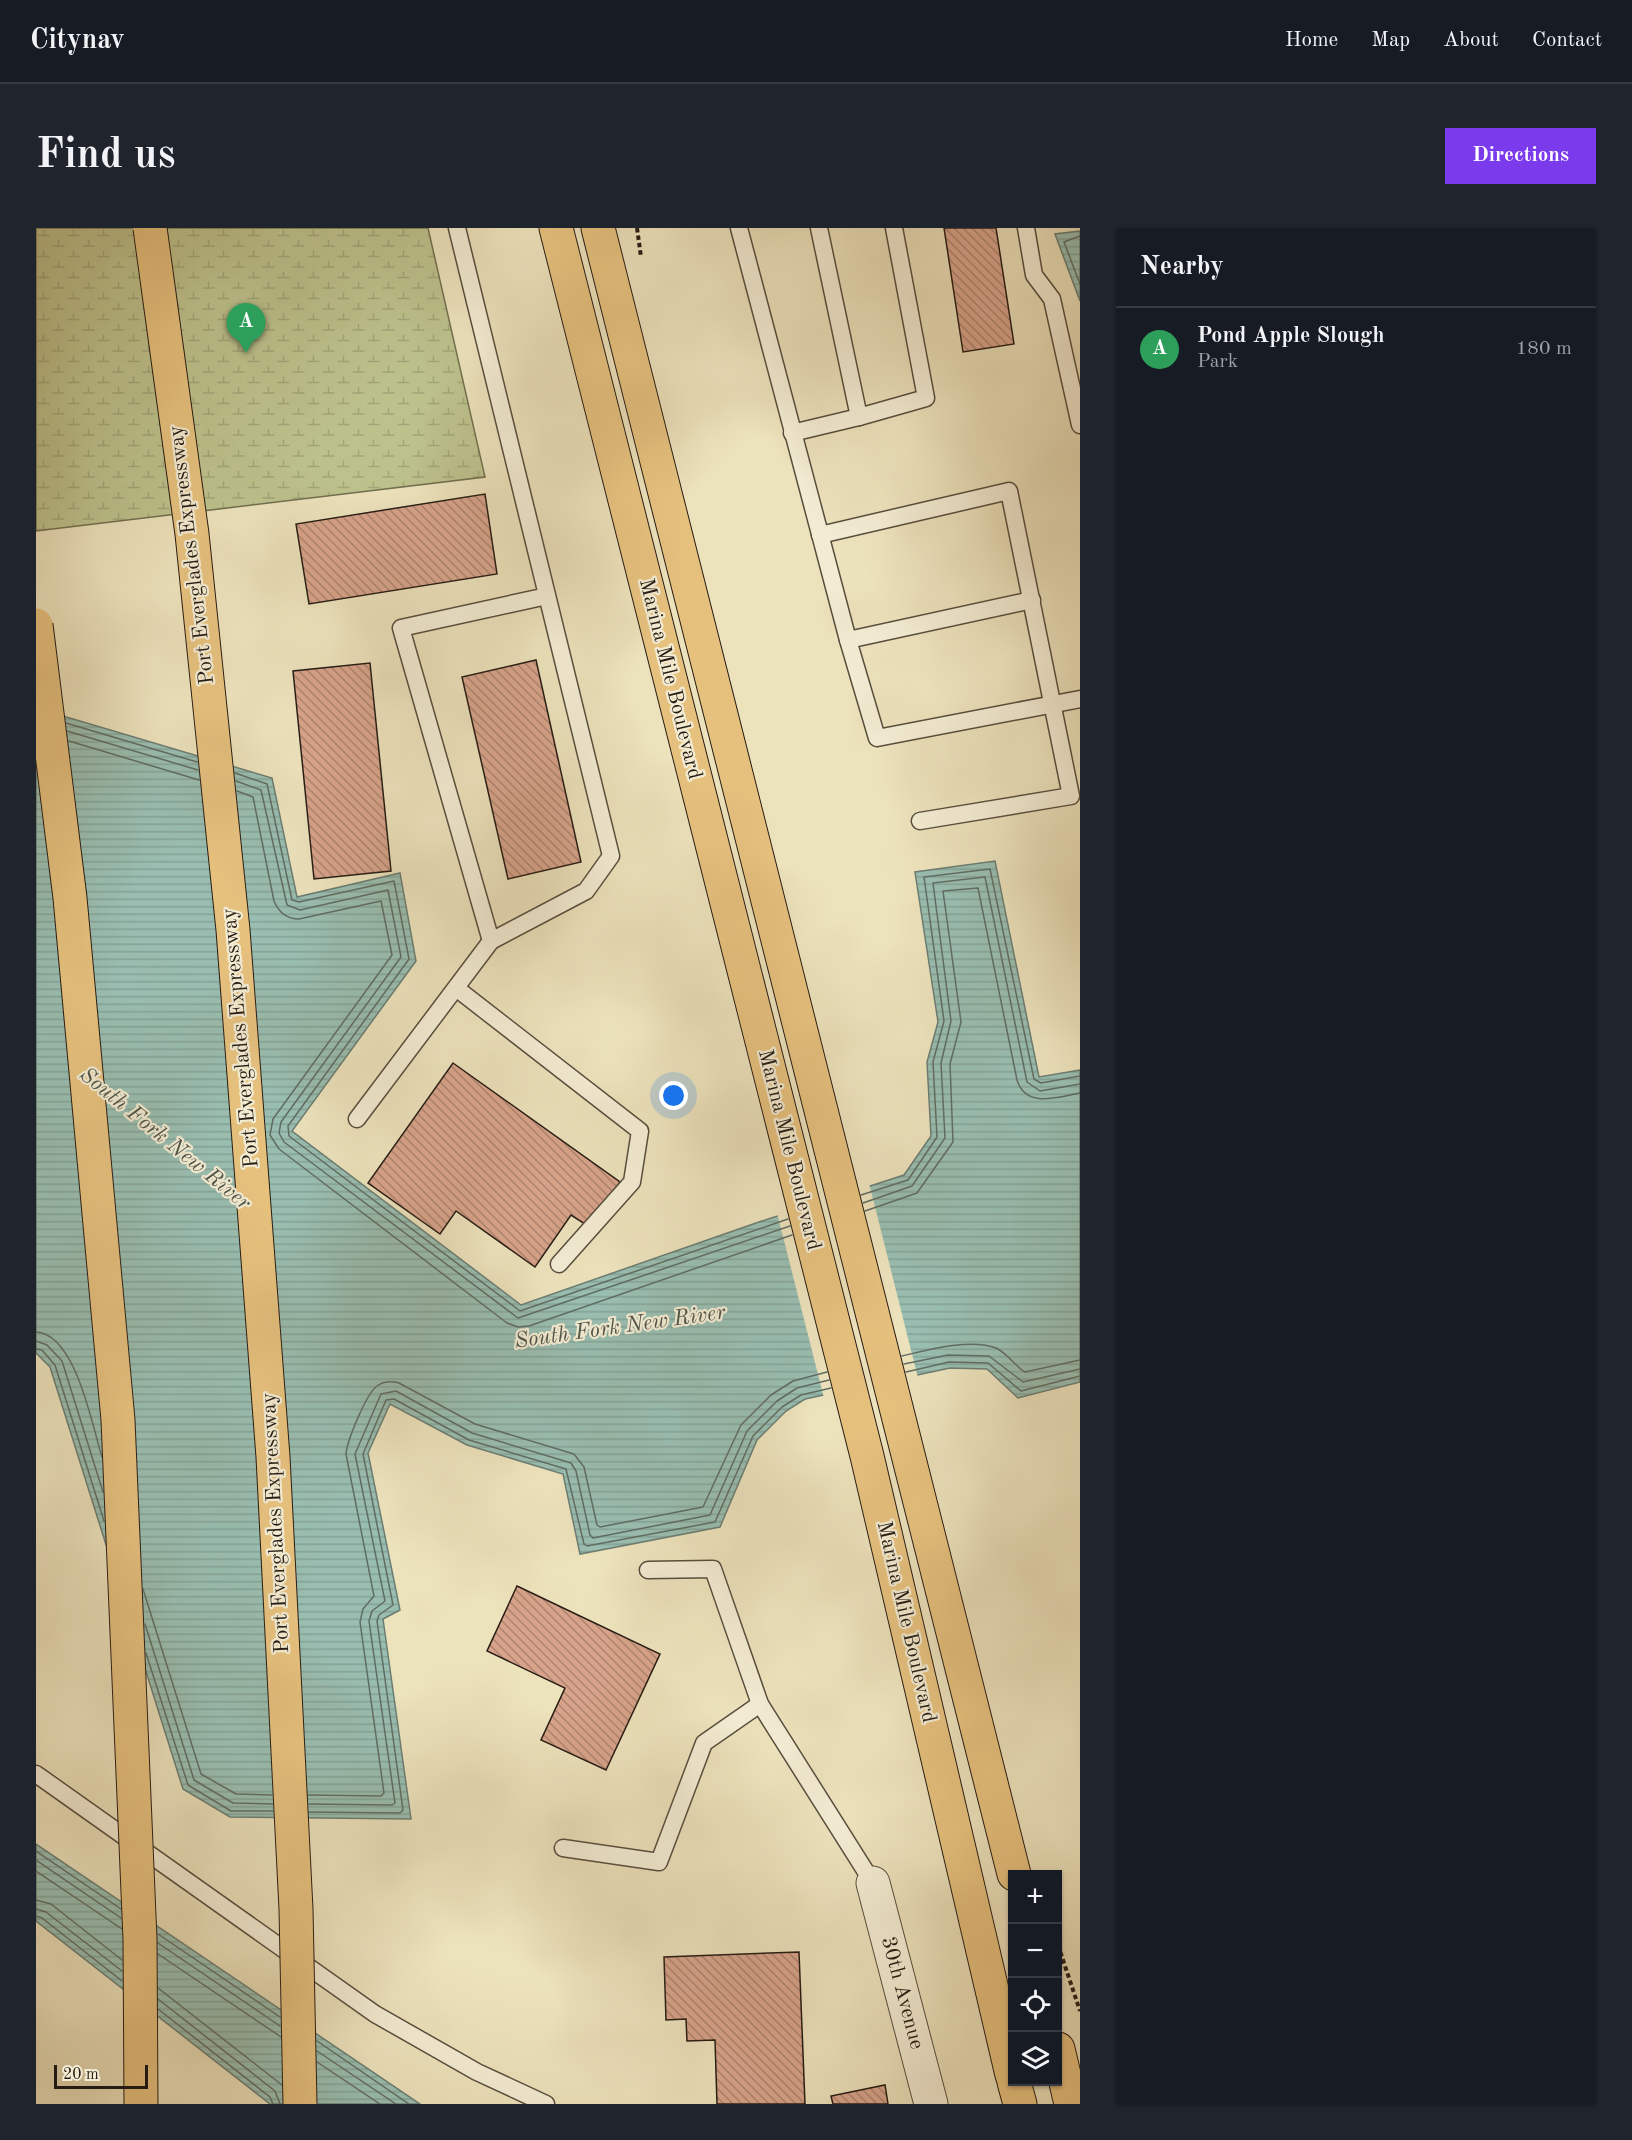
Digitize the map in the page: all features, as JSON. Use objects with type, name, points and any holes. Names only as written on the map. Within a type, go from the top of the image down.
[{"type":"main road","name":"Port Everglades Expressway","points":[[150,228],[192,534],[233,930],[273,1457],[296,1909],[300,2104]]},
{"type":"main road","name":"Marina Mile Boulevard","points":[[556,228],[867,1456],[1008,2058]]},
{"type":"main road","name":"Marina Mile Boulevard","points":[[598,228],[1013,1870]]},
{"type":"main road","points":[[36,625],[70,898],[118,1420],[140,1939],[141,2104]]},
{"type":"main road","points":[[1062,2066],[1071,2104]]},
{"type":"main road","points":[[1015,2086],[1020,2104]]},
{"type":"street","name":"30th Avenue","points":[[873,1883],[931,2104]]},
{"type":"lane","points":[[357,1119],[491,941],[586,891],[611,856],[457,228]]},
{"type":"lane","points":[[739,228],[848,640],[877,738],[1080,699]]},
{"type":"lane","points":[[819,228],[860,417]]},
{"type":"lane","points":[[792,433],[926,398],[894,228]]},
{"type":"lane","points":[[1026,228],[1034,275],[1052,299],[1080,425]]},
{"type":"lane","points":[[820,535],[1009,491],[1071,796],[920,821]]},
{"type":"lane","points":[[491,941],[401,628],[547,596]]},
{"type":"lane","points":[[848,640],[1032,600]]},
{"type":"lane","points":[[456,988],[640,1131],[632,1182],[559,1264]]},
{"type":"lane","points":[[648,1570],[713,1569],[760,1704],[873,1883]]},
{"type":"lane","points":[[563,1848],[659,1862],[705,1743],[760,1704]]},
{"type":"lane","points":[[36,1774],[375,2014],[477,2072],[546,2104]]},
{"type":"path","points":[[1062,1957],[1080,2011]]},
{"type":"green space","points":[[36,228],[428,228],[485,477],[36,531]]},
{"type":"water","points":[[1080,231],[1080,301],[1055,234]]},
{"type":"water","name":"South Fork New River","points":[[36,708],[272,778],[297,897],[400,873],[416,961],[292,1131],[521,1305],[756,1223],[904,1175],[931,1136],[927,1062],[938,1022],[915,872],[995,861],[1039,1077],[1080,1070],[1080,1382],[1018,1398],[987,1369],[950,1368],[805,1399],[786,1411],[757,1440],[720,1527],[580,1554],[563,1474],[467,1445],[390,1404],[368,1453],[400,1610],[383,1619],[411,1819],[230,1817],[183,1789],[50,1367],[36,1353]]},
{"type":"water","points":[[36,1844],[420,2104],[270,2104],[36,1921]]},
{"type":"pier","points":[[869,1183],[918,1378],[824,1398],[777,1213]]},
{"type":"building","points":[[944,228],[996,228],[1014,344],[963,352]]},
{"type":"building","points":[[485,494],[497,574],[309,604],[296,524]]},
{"type":"building","points":[[536,660],[581,862],[508,879],[462,677]]},
{"type":"building","points":[[370,663],[391,871],[314,879],[293,671]]},
{"type":"building","points":[[453,1063],[620,1182],[588,1226],[571,1215],[535,1267],[456,1211],[440,1234],[368,1183]]},
{"type":"building","points":[[517,1586],[660,1654],[606,1770],[541,1740],[565,1688],[487,1651]]},
{"type":"building","points":[[799,1952],[805,2104],[717,2104],[715,2040],[687,2041],[686,2019],[666,2020],[664,1957]]},
{"type":"building","points":[[885,2085],[888,2104],[833,2104],[831,2096]]},
{"type":"place","name":"Pond Apple Slough","points":[[246,353]]}]
